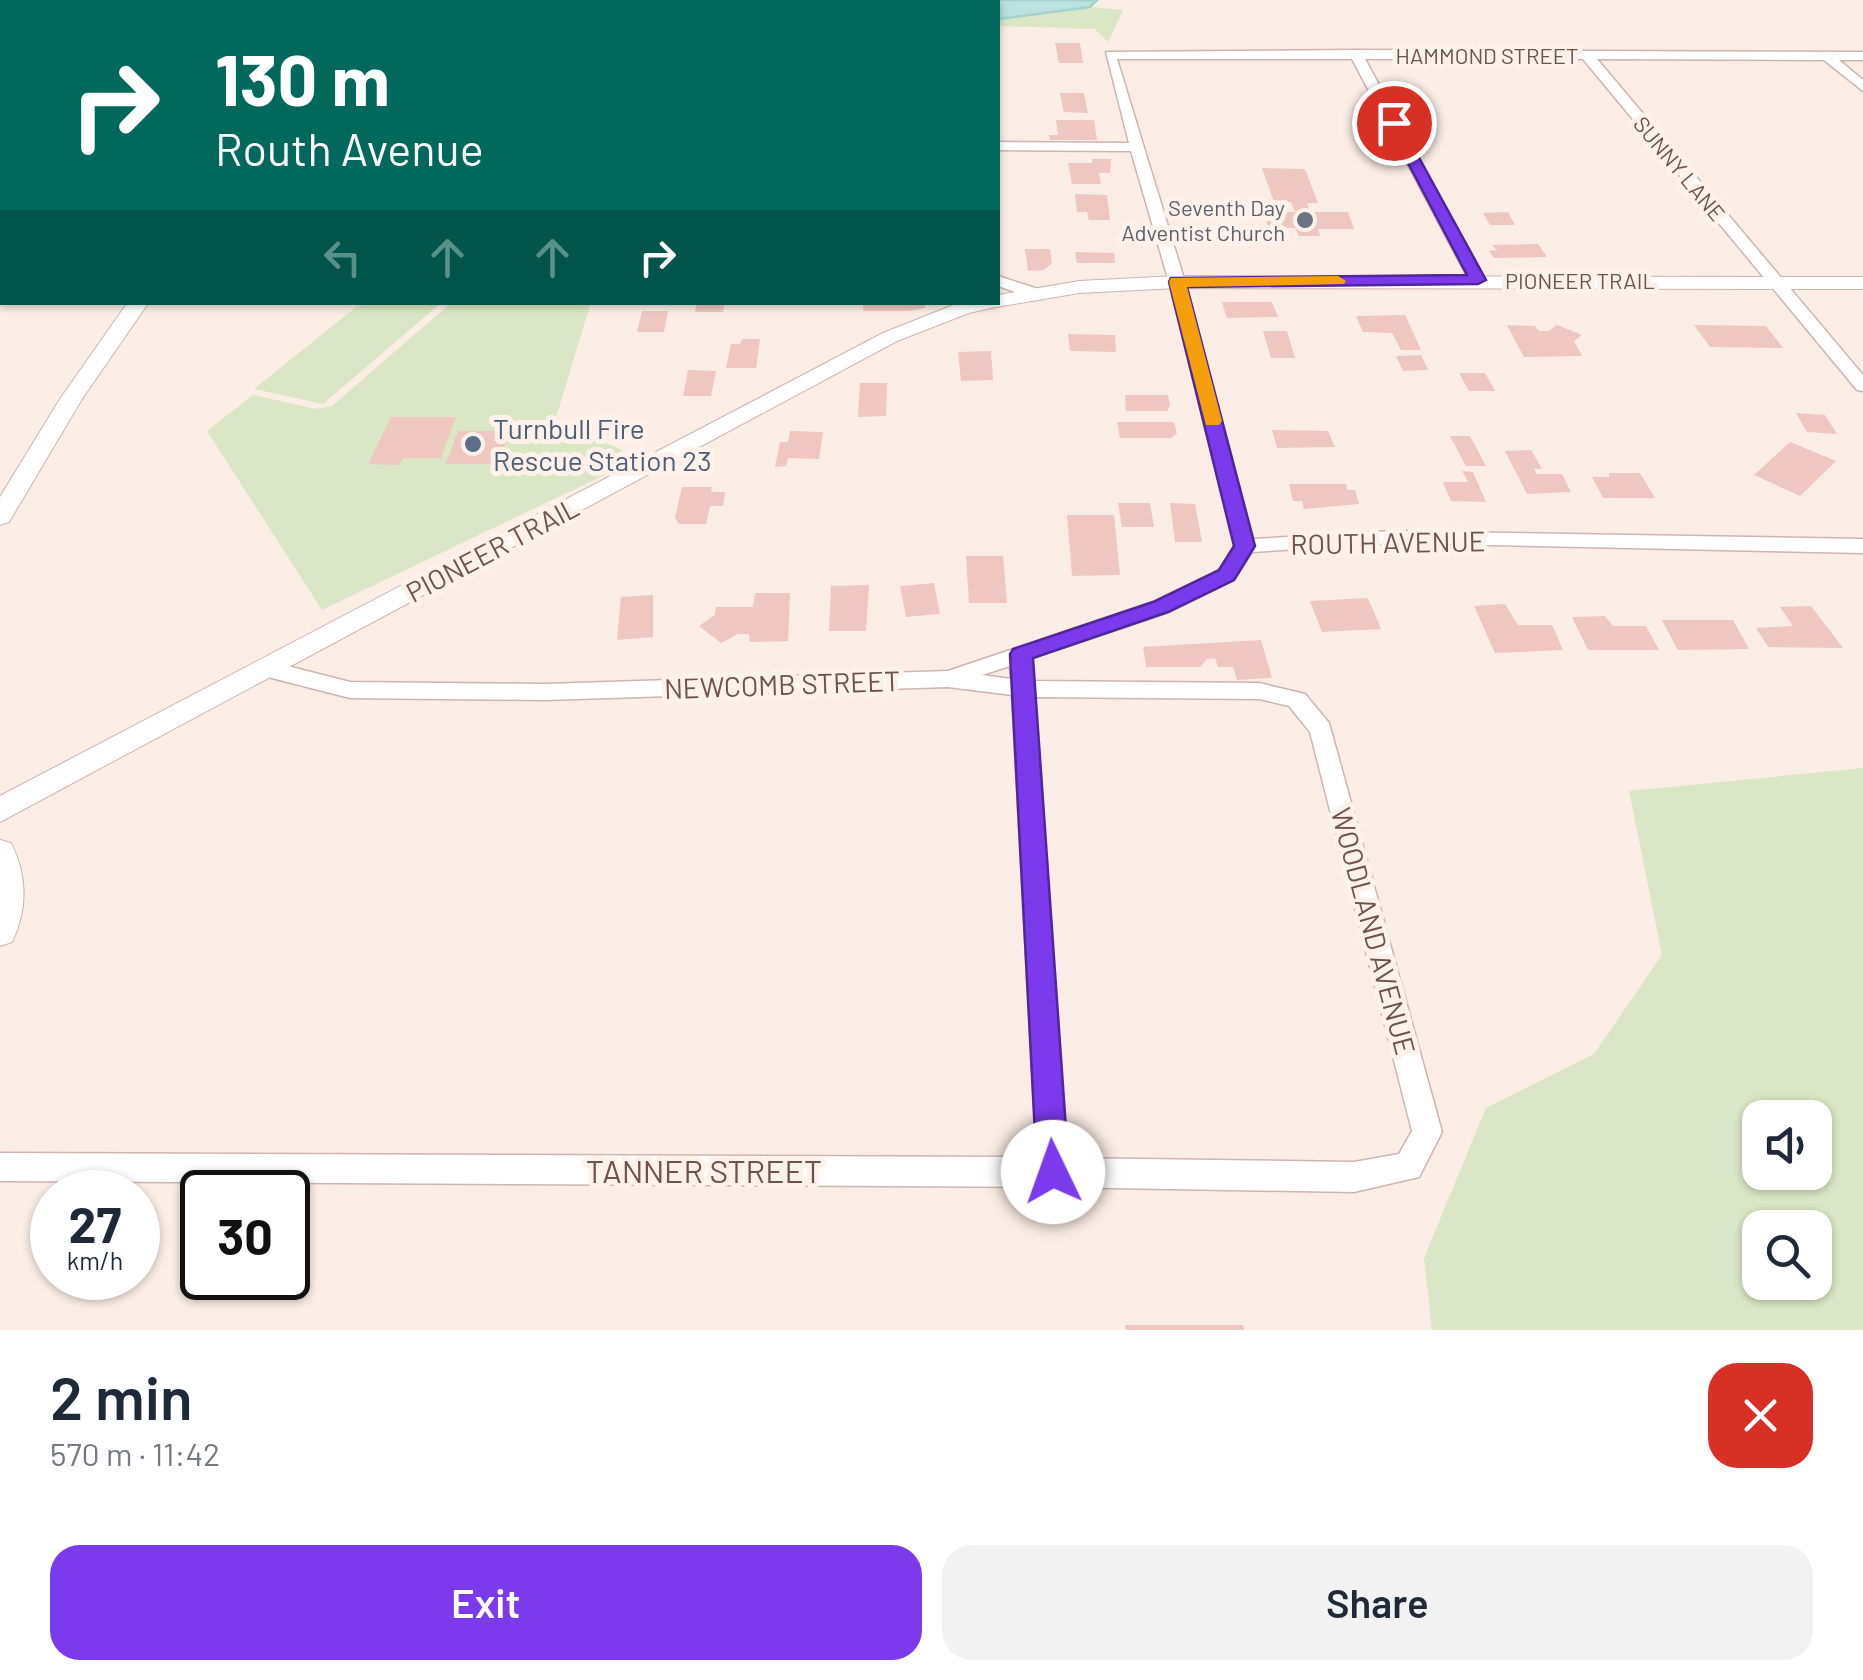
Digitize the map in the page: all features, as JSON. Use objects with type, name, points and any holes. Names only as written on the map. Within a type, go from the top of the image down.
[{"type":"street","points":[[1356,54],[1478,280]]},
{"type":"street","name":"HAMMOND STREET","points":[[1134,148],[1110,55],[1863,56]]},
{"type":"street","name":"SUNNY LANE","points":[[1586,55],[1774,282]]},
{"type":"street","points":[[1827,56],[1863,88]]},
{"type":"street","points":[[948,679],[1177,599],[1227,575],[1245,546],[1177,282],[1134,148],[1000,146]]},
{"type":"street","points":[[1000,282],[1032,294]]},
{"type":"street","name":"PIONEER TRAIL","points":[[1000,301],[1032,294],[1177,282],[1863,283]]},
{"type":"street","points":[[1774,282],[1863,386]]},
{"type":"street","points":[[0,517],[71,398],[136,305]]},
{"type":"street","name":"PIONEER TRAIL","points":[[0,810],[890,337],[978,305]]},
{"type":"street","name":"ROUTH AVENUE","points":[[1245,546],[1392,538],[1863,546]]},
{"type":"street","points":[[1021,654],[1053,1172]]},
{"type":"street","name":"NEWCOMB STREET","points":[[268,669],[350,690],[545,692],[948,679],[1024,689],[1259,691],[1297,700]]},
{"type":"street","name":"WOODLAND AVENUE","points":[[1297,700],[1321,729],[1427,1132],[1408,1166]]},
{"type":"street","points":[[0,852],[10,876],[0,932]]},
{"type":"street","name":"TANNER STREET","points":[[0,1167],[1354,1177],[1408,1166]]},
{"type":"green space","points":[[1090,7],[1123,10],[1108,42],[1095,29],[1000,26],[1000,19]]},
{"type":"green space","points":[[359,305],[439,305],[323,404],[254,389]]},
{"type":"green space","points":[[449,305],[590,305],[555,421],[622,450],[619,468],[322,610],[207,431],[253,395],[316,409],[332,406]]},
{"type":"green space","points":[[1863,768],[1863,1330],[1432,1330],[1424,1258],[1486,1108],[1594,1054],[1662,955],[1629,791]]},
{"type":"water","points":[[1000,0],[1097,0],[1090,7],[1000,19]]},
{"type":"building","points":[[1055,43],[1080,43],[1083,63],[1059,63]]},
{"type":"building","points":[[1060,93],[1084,93],[1088,113],[1064,112]]},
{"type":"building","points":[[1056,120],[1094,120],[1097,140],[1050,140],[1049,135],[1058,135]]},
{"type":"building","points":[[1092,159],[1111,159],[1110,173],[1099,173],[1101,184],[1072,184],[1068,163],[1092,163]]},
{"type":"building","points":[[1262,168],[1305,169],[1318,203],[1307,203],[1310,212],[1348,212],[1354,229],[1317,229],[1321,236],[1299,236],[1295,228],[1268,228],[1264,212],[1295,212],[1291,202],[1274,202]]},
{"type":"building","points":[[1075,194],[1107,195],[1110,220],[1089,220],[1087,212],[1077,212]]},
{"type":"building","points":[[1508,212],[1515,225],[1490,225],[1483,213]]},
{"type":"building","points":[[1538,244],[1547,257],[1494,258],[1489,251],[1497,250],[1492,245]]},
{"type":"building","points":[[1025,249],[1050,249],[1052,263],[1044,270],[1028,271]]},
{"type":"building","points":[[1075,252],[1114,253],[1115,263],[1077,263]]},
{"type":"building","points":[[1222,302],[1272,302],[1278,317],[1227,318]]},
{"type":"building","points":[[696,305],[724,305],[723,312],[695,312]]},
{"type":"building","points":[[864,305],[925,305],[909,311],[863,311]]},
{"type":"building","points":[[642,311],[668,311],[664,332],[637,332]]},
{"type":"building","points":[[1405,315],[1421,350],[1401,350],[1392,333],[1363,332],[1356,316]]},
{"type":"building","points":[[1507,325],[1549,331],[1557,325],[1582,335],[1574,341],[1582,356],[1524,357]]},
{"type":"building","points":[[1694,325],[1766,326],[1783,348],[1710,347]]},
{"type":"building","points":[[1263,331],[1287,331],[1295,358],[1271,358]]},
{"type":"building","points":[[1068,334],[1115,335],[1116,352],[1070,351]]},
{"type":"building","points":[[742,339],[760,339],[756,368],[726,368],[731,344],[740,344]]},
{"type":"building","points":[[991,351],[993,380],[961,381],[958,352]]},
{"type":"building","points":[[1421,355],[1428,370],[1403,371],[1396,356]]},
{"type":"building","points":[[688,370],[716,371],[711,396],[683,396]]},
{"type":"building","points":[[1459,373],[1485,373],[1495,391],[1469,391]]},
{"type":"building","points":[[860,383],[887,383],[886,416],[858,417]]},
{"type":"building","points":[[1125,395],[1168,395],[1170,405],[1167,411],[1126,411]]},
{"type":"building","points":[[1796,413],[1825,415],[1837,434],[1807,432]]},
{"type":"building","points":[[391,417],[456,417],[441,458],[403,458],[399,465],[368,464]]},
{"type":"building","points":[[1117,422],[1174,422],[1177,433],[1171,438],[1120,438]]},
{"type":"building","points":[[1272,430],[1328,431],[1335,447],[1277,448]]},
{"type":"building","points":[[458,431],[509,431],[499,464],[446,464]]},
{"type":"building","points":[[790,431],[823,432],[819,459],[788,458],[786,466],[775,467],[780,442],[788,442]]},
{"type":"building","points":[[1450,436],[1470,436],[1486,466],[1466,466]]},
{"type":"building","points":[[1790,442],[1836,461],[1800,496],[1754,475]]},
{"type":"building","points":[[1531,450],[1542,469],[1534,469],[1537,474],[1562,474],[1571,492],[1527,494],[1505,451]]},
{"type":"building","points":[[1462,471],[1473,472],[1486,502],[1451,501],[1443,482],[1468,482]]},
{"type":"building","points":[[1609,473],[1640,473],[1655,498],[1603,498],[1592,477],[1609,477]]},
{"type":"building","points":[[1289,484],[1346,484],[1347,490],[1355,490],[1359,504],[1304,509],[1302,501],[1293,501]]},
{"type":"building","points":[[682,487],[712,487],[711,492],[725,492],[723,506],[710,506],[706,524],[679,524],[675,518]]},
{"type":"building","points":[[1118,503],[1150,503],[1154,527],[1122,527]]},
{"type":"building","points":[[1170,503],[1195,504],[1202,542],[1175,542]]},
{"type":"building","points":[[1067,515],[1114,515],[1120,575],[1072,576]]},
{"type":"building","points":[[966,556],[1003,556],[1007,603],[969,603]]},
{"type":"building","points":[[934,583],[940,614],[906,617],[900,586]]},
{"type":"building","points":[[869,585],[866,631],[829,631],[831,586]]},
{"type":"building","points":[[755,593],[790,593],[788,641],[750,642],[749,634],[738,634],[721,643],[699,626],[715,615],[716,607],[753,607]]},
{"type":"building","points":[[653,595],[653,637],[617,640],[621,597]]},
{"type":"building","points":[[1368,598],[1381,629],[1322,632],[1310,601]]},
{"type":"building","points":[[1505,604],[1518,625],[1552,625],[1563,650],[1495,653],[1474,606]]},
{"type":"building","points":[[1811,606],[1843,648],[1768,647],[1756,628],[1793,626],[1780,607]]},
{"type":"building","points":[[1605,616],[1613,626],[1646,626],[1659,650],[1588,650],[1572,617]]},
{"type":"building","points":[[1662,620],[1733,620],[1749,649],[1678,650]]},
{"type":"building","points":[[1261,640],[1272,678],[1237,680],[1233,667],[1218,667],[1215,658],[1207,659],[1200,667],[1146,667],[1143,647]]},
{"type":"building","points":[[1125,1325],[1243,1325],[1244,1330],[1126,1330]]},
{"type":"slow traffic","points":[[1213,421],[1177,282],[1338,281]]},
{"type":"place","name":"Seventh Day Adventist Church","points":[[1305,220]]},
{"type":"place","name":"Turnbull Fire Rescue Station 23","points":[[473,444]]},
{"type":"route","points":[[1053,1172],[1021,654],[1160,607],[1194,591],[1227,575],[1245,546],[1177,282],[1478,280],[1394,123]]}]
